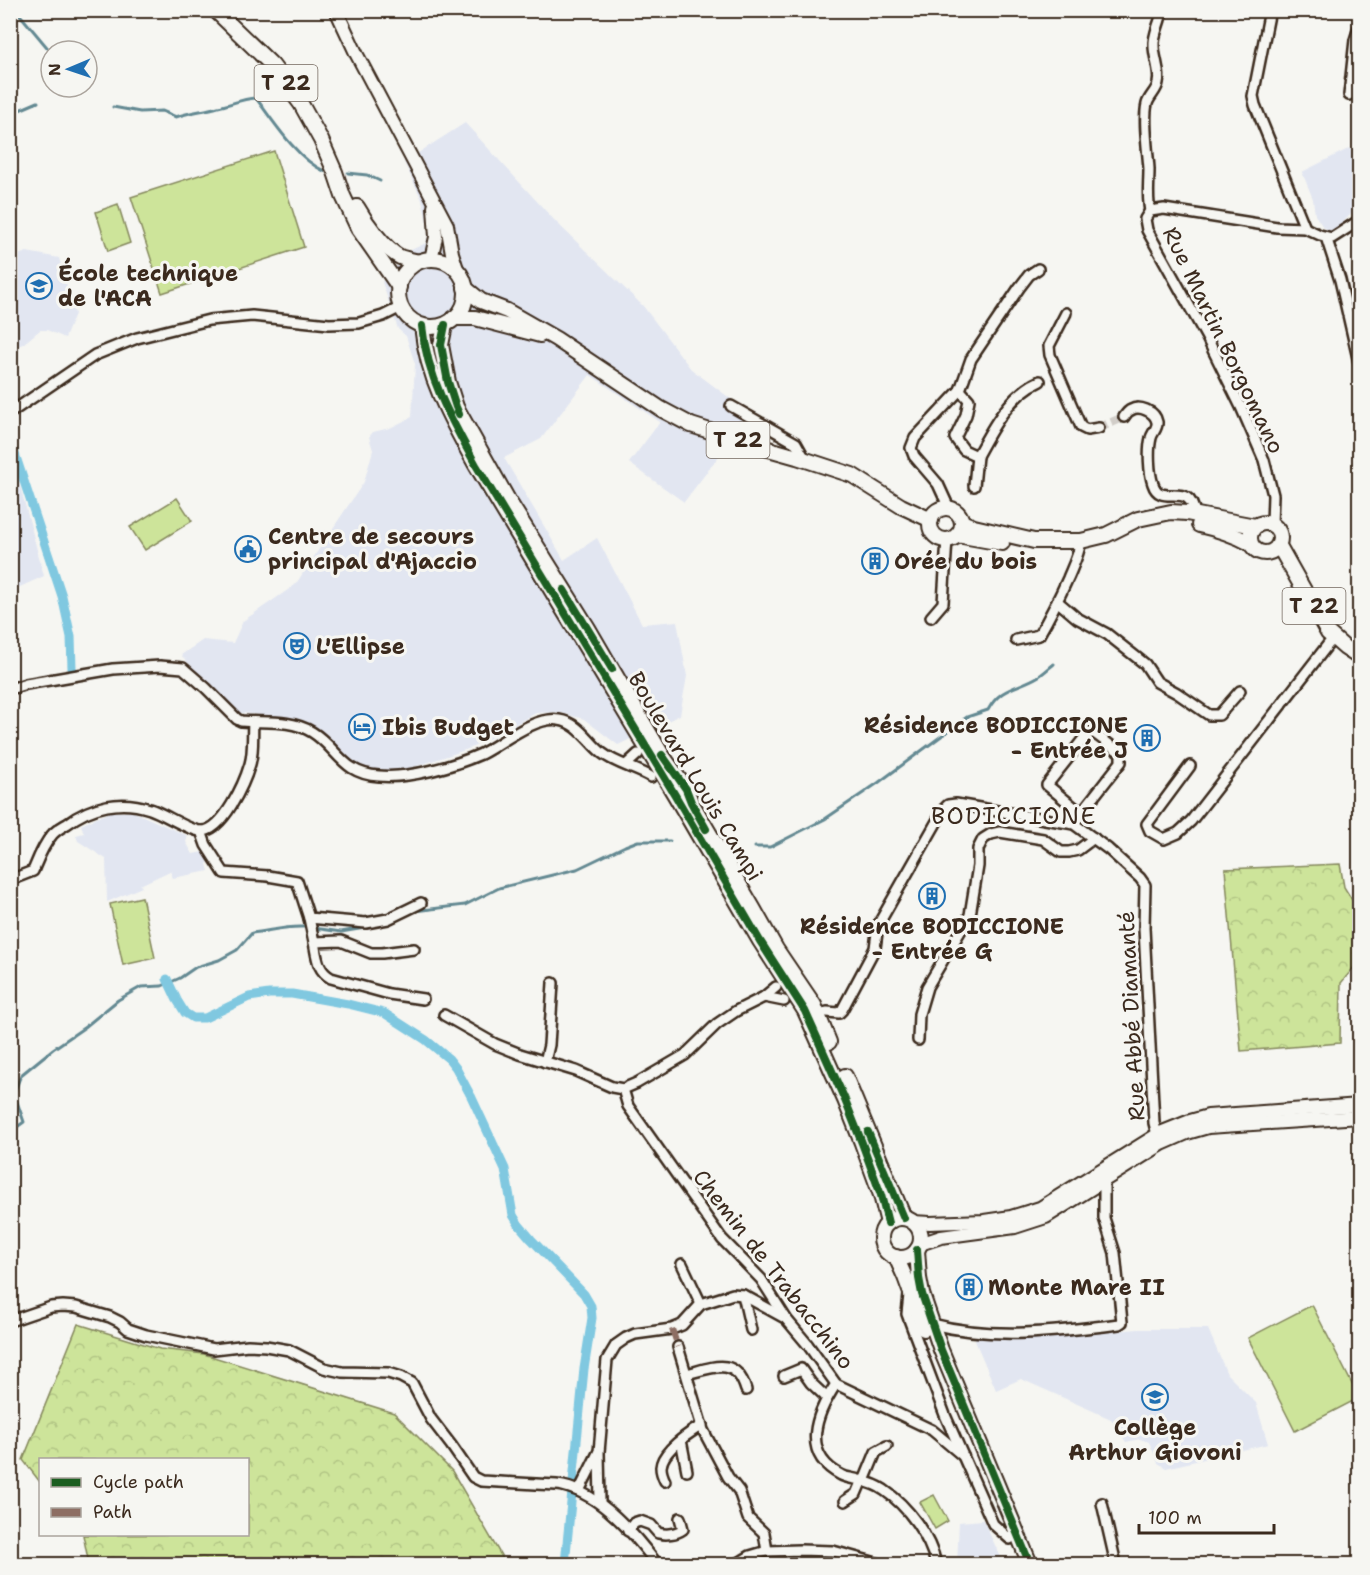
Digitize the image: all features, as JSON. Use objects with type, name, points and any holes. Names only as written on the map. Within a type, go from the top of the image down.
[{"type":"main road","name":"T 22","points":[[215,10],[272,65],[301,104],[321,140],[358,228],[399,287]]},
{"type":"main road","points":[[336,10],[447,225],[452,253],[465,288],[463,306],[450,322],[437,327],[422,326],[413,322],[406,315],[398,297],[405,272],[425,261],[441,261],[458,272]]},
{"type":"main road","name":"T 22","points":[[335,172],[363,219],[390,250],[401,257],[425,261]]},
{"type":"main road","points":[[425,261],[436,237],[434,200]]},
{"type":"main road","name":"T 22","points":[[465,288],[481,301],[507,311],[556,339],[661,409],[691,424],[852,475],[901,506],[931,520]]},
{"type":"main road","name":"T 22","points":[[450,322],[475,318],[556,339]]},
{"type":"main road","name":"Boulevard Louis Campi","points":[[450,322],[441,345],[448,382],[456,407],[508,500],[588,628],[662,755],[686,789],[691,802],[776,949],[814,1005],[908,1220]]},
{"type":"main road","name":"Boulevard Louis Campi","points":[[422,326],[424,347],[436,386],[449,416],[476,465],[675,795],[760,941],[805,1011],[858,1132],[881,1195],[888,1223]]},
{"type":"main road","points":[[952,537],[960,531],[962,522],[958,513],[949,508],[940,509],[931,520],[934,534],[938,537],[1036,549],[1105,543],[1145,526],[1174,521],[1215,528],[1238,536],[1261,553],[1271,553],[1279,546],[1280,536],[1279,531],[1272,524],[1263,523],[1255,526],[1196,514],[1171,512],[1138,519],[1081,545],[1034,541],[962,522]]},
{"type":"main road","points":[[1250,543],[1250,533],[1255,526]]},
{"type":"main road","name":"T 22","points":[[1279,546],[1328,633],[1359,657]]},
{"type":"main road","points":[[1102,1176],[1040,1208],[1011,1217],[984,1221],[930,1223],[898,1218],[884,1228],[882,1241],[888,1252],[896,1257],[908,1257],[919,1247],[941,1237],[1015,1227],[1046,1217],[1102,1176],[1190,1121],[1208,1116],[1359,1105]]},
{"type":"main road","points":[[1160,1140],[1208,1126],[1359,1117]]},
{"type":"main road","points":[[908,1220],[920,1231],[919,1278],[932,1324],[959,1396],[1030,1564]]},
{"type":"main road","points":[[896,1257],[948,1392],[1021,1564]]},
{"type":"street","points":[[1150,211],[1147,200],[1149,171],[1146,117],[1147,103],[1158,86],[1154,35],[1162,10]]},
{"type":"street","points":[[1270,10],[1253,96],[1254,105],[1305,228]]},
{"type":"street","points":[[1349,95],[1359,24]]},
{"type":"street","name":"Rue Martin Borgomano","points":[[1272,524],[1273,495],[1264,460],[1206,336],[1147,230],[1145,219],[1150,211],[1164,209],[1277,227],[1305,228],[1326,237]]},
{"type":"street","points":[[1359,220],[1336,236],[1326,237],[1340,280],[1359,367]]},
{"type":"street","points":[[949,508],[938,484],[914,456],[911,448],[915,438],[960,390],[971,359],[1019,288],[1029,275],[1038,269]]},
{"type":"street","points":[[10,413],[95,355],[137,338],[208,320],[252,316],[329,324],[359,323],[383,316],[401,307]]},
{"type":"street","points":[[1066,313],[1049,346],[1050,355],[1081,427],[1087,430],[1099,428]]},
{"type":"street","points":[[974,486],[977,456],[994,425],[1029,386],[1040,381]]},
{"type":"street","points":[[960,390],[969,400],[966,415],[955,438],[964,450],[977,456]]},
{"type":"street","points":[[731,405],[796,443],[805,459]]},
{"type":"street","points":[[1124,417],[1131,410],[1139,408],[1148,410],[1154,417],[1157,422],[1156,429],[1151,435],[1149,448],[1154,488],[1160,494],[1189,497],[1196,514]]},
{"type":"street","points":[[931,617],[943,603],[952,537]]},
{"type":"street","points":[[1016,640],[1039,635],[1057,601],[1081,545]]},
{"type":"street","points":[[1057,601],[1077,618],[1107,634],[1145,664],[1157,682],[1209,715],[1219,715],[1240,690]]},
{"type":"street","points":[[1190,766],[1147,824],[1150,831],[1164,839],[1178,833],[1191,821],[1334,638]]},
{"type":"street","points":[[10,689],[113,669],[160,666],[183,668],[237,719],[300,726],[314,733],[350,768],[380,777],[413,774],[462,761],[545,720],[560,720],[571,724],[602,753],[651,777]]},
{"type":"street","points":[[10,880],[33,871],[52,834],[76,817],[99,807],[116,804],[135,805],[201,831],[212,828],[219,822],[242,785],[251,761],[253,722]]},
{"type":"street","points":[[1074,824],[1080,813],[1121,762],[1121,753],[1094,733],[1088,733],[1047,785],[1080,813]]},
{"type":"street","points":[[626,765],[638,754]]},
{"type":"street","points":[[827,1012],[839,1013],[842,1010],[875,948],[878,925],[948,805],[956,804],[1074,824],[1094,838],[1078,850],[1069,852],[1061,852],[1043,839],[1000,832],[983,839],[978,849],[978,866],[970,915],[927,987],[919,1014],[918,1040]]},
{"type":"street","points":[[201,831],[206,845],[224,873],[268,876],[297,881],[309,918],[319,966],[324,974],[389,994],[423,999]]},
{"type":"street","name":"Rue Abbé Diamanté","points":[[1094,838],[1145,885],[1144,928],[1154,1122],[1160,1140]]},
{"type":"street","points":[[309,918],[366,923],[388,919],[421,903]]},
{"type":"street","points":[[314,942],[341,941],[371,953],[414,949]]},
{"type":"street","points":[[545,1062],[549,1045],[553,983]]},
{"type":"street","points":[[444,1016],[495,1044],[576,1071],[612,1088],[623,1089],[685,1055],[717,1024],[736,1011],[764,998],[776,987]]},
{"type":"street","points":[[764,998],[784,1001]]},
{"type":"street","name":"Chemin de Trabacchino","points":[[623,1089],[628,1106],[723,1239],[761,1279],[787,1320],[836,1384],[932,1430],[963,1456]]},
{"type":"street","points":[[932,1324],[987,1333],[1028,1333],[1055,1332],[1122,1322],[1116,1253],[1104,1218],[1102,1176]]},
{"type":"street","points":[[682,1264],[700,1304]]},
{"type":"street","points":[[910,1290],[907,1314],[945,1414],[993,1524],[1010,1539]]},
{"type":"street","points":[[600,1503],[599,1452],[607,1360],[616,1346],[635,1334],[672,1329],[682,1325],[700,1304],[732,1294],[743,1295],[787,1320]]},
{"type":"street","points":[[743,1295],[751,1330]]},
{"type":"street","points":[[10,1321],[51,1307],[76,1307],[110,1317],[128,1329],[146,1335],[214,1349],[249,1345],[266,1346],[288,1350],[324,1368],[342,1372],[388,1373],[401,1377],[412,1383],[431,1419],[473,1477],[481,1481],[562,1486],[579,1491],[600,1503],[657,1564]]},
{"type":"street","points":[[678,1347],[702,1425],[728,1477],[739,1491],[748,1518],[764,1533],[767,1551]]},
{"type":"street","points":[[687,1374],[718,1365],[735,1370],[743,1378],[747,1390]]},
{"type":"street","points":[[784,1376],[801,1369],[811,1383],[827,1398]]},
{"type":"street","points":[[836,1384],[819,1414],[815,1431],[818,1454],[826,1464],[842,1476],[863,1481],[884,1490],[910,1513],[926,1540],[936,1564]]},
{"type":"street","points":[[932,1430],[945,1414]]},
{"type":"street","points":[[665,1481],[661,1468],[667,1453],[702,1425]]},
{"type":"street","points":[[681,1440],[687,1471]]},
{"type":"street","points":[[845,1501],[856,1494],[876,1452],[887,1446]]},
{"type":"street","points":[[579,1491],[599,1452]]},
{"type":"street","points":[[1102,1503],[1116,1564]]},
{"type":"street","points":[[628,1531],[640,1521],[651,1525],[658,1533],[674,1533],[683,1529],[680,1518]]},
{"type":"street","points":[[736,1564],[750,1556],[767,1551],[800,1550],[833,1551],[880,1564]]},
{"type":"shaded area","points":[[465,123],[556,222],[643,306],[691,369],[751,414],[684,502],[629,463],[660,422],[590,375],[541,439],[504,458],[564,560],[597,538],[642,624],[677,621],[687,676],[680,715],[618,745],[584,719],[558,712],[536,713],[471,748],[405,770],[373,772],[350,761],[326,734],[297,719],[234,712],[181,655],[203,640],[233,643],[243,621],[295,585],[364,482],[373,450],[369,437],[373,432],[390,428],[412,417],[415,364],[406,336],[398,329],[382,282],[411,250],[426,243],[429,231],[422,200],[404,162]]},
{"type":"shaded area","points":[[1350,148],[1359,163],[1359,212],[1351,214],[1337,228],[1330,231],[1323,227],[1315,215],[1313,199],[1302,172]]},
{"type":"shaded area","name":"École technique de l'ACA","points":[[27,252],[59,258],[75,314],[65,338],[47,330],[40,330],[23,344],[11,348],[11,257]]},
{"type":"shaded area","points":[[10,448],[44,576],[11,591],[10,591]]},
{"type":"shaded area","points":[[110,812],[134,812],[188,836],[186,842],[193,854],[203,852],[209,862],[207,864],[209,871],[173,878],[170,871],[140,885],[142,887],[107,902],[106,859],[78,841],[76,835],[84,833],[81,825]]},
{"type":"shaded area","name":"Collège Arthur Giovoni","points":[[1138,1329],[1208,1329],[1227,1374],[1256,1403],[1268,1444],[1166,1468],[1158,1463],[1149,1442],[1140,1439],[1126,1442],[1111,1419],[1021,1379],[996,1390],[975,1338],[1042,1337]]},
{"type":"shaded area","points":[[983,1520],[1004,1564],[957,1564],[959,1522]]},
{"type":"green space","points":[[274,151],[304,247],[162,293],[131,197]]},
{"type":"green space","points":[[118,204],[130,243],[108,251],[96,212]]},
{"type":"green space","points":[[177,498],[192,521],[145,550],[130,527]]},
{"type":"green space","points":[[1340,864],[1344,887],[1359,911],[1360,960],[1341,983],[1340,1043],[1241,1051],[1225,869]]},
{"type":"green space","points":[[142,897],[155,958],[123,965],[110,904]]},
{"type":"green space","points":[[1312,1305],[1359,1398],[1295,1431],[1248,1338]]},
{"type":"green space","points":[[78,1324],[160,1349],[204,1354],[394,1413],[452,1471],[506,1564],[89,1564],[83,1536],[249,1536],[249,1458],[39,1458],[39,1481],[23,1460]]},
{"type":"green space","points":[[934,1495],[948,1521],[935,1529],[920,1502]]},
{"type":"waterway","points":[[16,10],[40,39]]},
{"type":"waterway","points":[[113,107],[140,112],[162,111],[176,117],[256,98],[296,149],[314,166],[324,171]]},
{"type":"waterway","points":[[10,114],[38,102]]},
{"type":"waterway","points":[[348,173],[367,175],[380,181]]},
{"type":"waterway","points":[[10,439],[62,596],[71,637],[72,668]]},
{"type":"waterway","points":[[755,847],[770,847],[825,819],[967,717],[988,710],[998,696],[1039,676],[1054,664]]},
{"type":"waterway","points":[[414,911],[465,905],[499,888],[577,869],[638,841],[670,841]]},
{"type":"waterway","points":[[314,928],[341,932],[383,924]]},
{"type":"waterway","points":[[10,1132],[24,1122],[14,1093],[21,1075],[118,1000],[141,987],[162,986],[196,967],[219,960],[237,950],[252,933],[304,927]]},
{"type":"waterway","points":[[167,979],[185,1013],[193,1018],[205,1018],[249,997],[269,994],[292,994],[384,1013],[426,1040],[449,1059],[456,1068],[505,1169],[513,1215],[531,1239],[584,1294],[591,1306],[592,1318],[584,1369],[565,1564]]},
{"type":"tunnel","points":[[1099,428],[1124,417]]},
{"type":"marked path","points":[[672,1329],[678,1347]]},
{"type":"cycle path","points":[[445,325],[441,345],[448,382],[459,414]]},
{"type":"cycle path","points":[[422,326],[435,381],[449,415],[476,465],[675,795],[760,941],[805,1011],[862,1143],[881,1195],[888,1223]]},
{"type":"cycle path","points":[[564,590],[612,669]]},
{"type":"cycle path","points":[[662,755],[686,789],[706,829]]},
{"type":"cycle path","points":[[868,1132],[904,1218]]},
{"type":"cycle path","points":[[917,1250],[922,1294],[941,1350],[1030,1564]]},
{"type":"place","name":"École technique de l'ACA","points":[[39,286]]},
{"type":"place","name":"Centre de secours principal d'Ajaccio","points":[[248,549]]},
{"type":"place","name":"Orée du bois","points":[[875,561]]},
{"type":"place","name":"L'Ellipse","points":[[297,646]]},
{"type":"place","name":"Ibis Budget","points":[[362,727]]},
{"type":"place","name":"Résidence BODICCIONE - Entrée J","points":[[1147,738]]},
{"type":"place","name":"Résidence BODICCIONE - Entrée G","points":[[932,896]]},
{"type":"place","name":"Monte Mare II","points":[[969,1287]]},
{"type":"place","name":"Collège Arthur Giovoni","points":[[1155,1397]]},
{"type":"district","name":"BODICCIONE","points":[[1014,816]]}]
